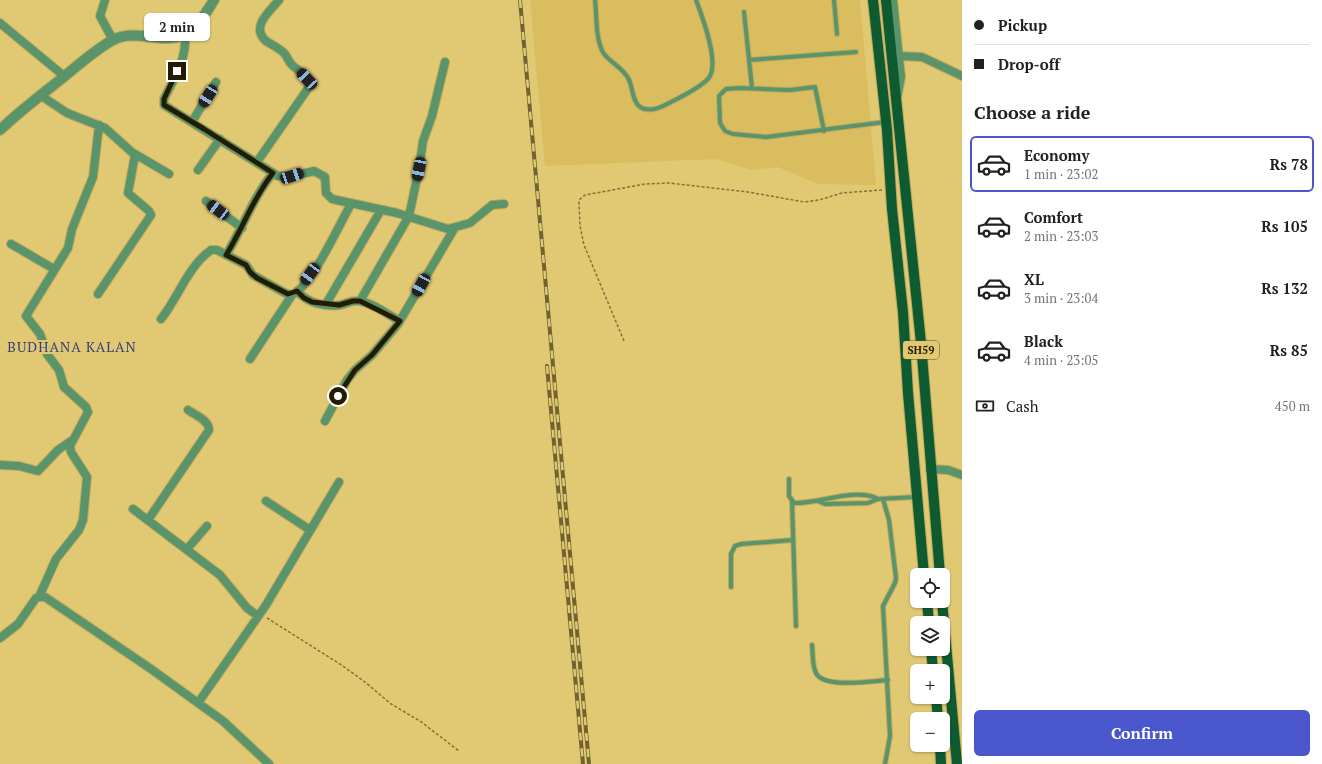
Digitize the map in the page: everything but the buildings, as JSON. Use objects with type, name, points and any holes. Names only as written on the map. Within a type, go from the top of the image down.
[{"type":"main road","name":"SH59","points":[[873,0],[886,122],[890,190],[903,312],[908,393],[923,568]]},
{"type":"main road","name":"SH59","points":[[886,0],[921,343],[930,469],[939,568]]},
{"type":"main road","points":[[944,656],[944,676],[951,764]]},
{"type":"main road","points":[[948,656],[958,745],[957,764]]},
{"type":"main road","points":[[940,752],[941,764]]},
{"type":"street","points":[[105,0],[100,12],[101,19],[113,40]]},
{"type":"street","points":[[0,130],[40,95],[113,40],[129,35],[174,38],[185,34],[195,27],[214,0]]},
{"type":"street","points":[[257,162],[309,87],[307,79],[289,63],[284,53],[266,40],[260,32],[259,26],[262,20],[279,0]]},
{"type":"street","points":[[893,0],[901,78],[896,103]]},
{"type":"street","points":[[0,23],[64,76]]},
{"type":"street","points":[[185,34],[186,46],[184,57],[163,102],[165,106],[273,173],[286,177],[309,171],[316,172],[325,177],[326,192],[328,196],[338,201],[408,216],[444,229],[454,229],[476,219],[488,207],[504,204]]},
{"type":"street","points":[[899,56],[922,57],[962,76]]},
{"type":"street","points":[[360,301],[408,216],[419,169],[423,141],[435,107],[445,62]]},
{"type":"street","points":[[192,122],[216,82]]},
{"type":"street","points":[[40,95],[67,113],[99,125],[135,154],[168,174]]},
{"type":"street","points":[[0,638],[13,630],[39,597],[56,559],[80,530],[83,520],[87,476],[71,452],[70,446],[71,441],[87,414],[87,409],[64,387],[59,370],[47,354],[40,334],[26,317],[28,311],[43,290],[54,269],[68,248],[72,229],[91,182],[99,125]]},
{"type":"street","points":[[198,170],[220,139]]},
{"type":"street","points":[[98,294],[151,215],[149,211],[128,193],[135,154]]},
{"type":"street","points":[[226,255],[242,228],[257,194],[273,173]]},
{"type":"street","points":[[206,201],[242,228]]},
{"type":"street","points":[[250,359],[295,293],[316,267],[351,204]]},
{"type":"street","points":[[326,304],[381,210]]},
{"type":"street","points":[[325,421],[347,380],[381,345],[400,321],[454,229]]},
{"type":"street","points":[[11,244],[54,269]]},
{"type":"street","points":[[161,319],[176,298],[191,272],[209,251],[217,250],[246,265],[250,272],[257,278],[285,293],[295,293],[312,302],[326,304],[339,305],[353,301],[360,301],[400,321]]},
{"type":"street","points":[[148,520],[209,430],[208,424],[188,410]]},
{"type":"street","points":[[0,465],[19,466],[38,471],[58,450],[71,441]]},
{"type":"street","points":[[930,469],[948,470],[962,475]]},
{"type":"street","points":[[198,703],[259,615],[339,482]]},
{"type":"street","points":[[266,501],[310,530]]},
{"type":"street","points":[[133,509],[224,578],[247,608],[259,615]]},
{"type":"street","points":[[187,549],[206,526]]},
{"type":"street","points":[[39,597],[45,597],[198,703],[223,722],[269,764]]},
{"type":"lane","points":[[595,0],[599,39],[604,53],[628,78],[636,102],[639,106],[646,110],[663,106],[677,99],[703,82],[711,73],[712,60],[708,36],[696,0]]},
{"type":"lane","points":[[834,0],[837,34]]},
{"type":"lane","points":[[744,12],[752,88]]},
{"type":"lane","points":[[749,60],[856,52]]},
{"type":"lane","points":[[824,131],[816,87],[790,90],[732,88],[720,93],[718,100],[722,127],[728,132],[741,136],[766,137],[824,131],[886,122]]},
{"type":"lane","points":[[789,479],[789,496],[792,501],[796,626]]},
{"type":"lane","points":[[792,501],[797,503],[818,501],[836,497],[869,496],[884,499],[917,496]]},
{"type":"lane","points":[[818,501],[825,504],[868,503],[878,499]]},
{"type":"lane","points":[[884,499],[889,520],[896,578],[884,606],[890,736],[885,764]]},
{"type":"lane","points":[[731,587],[731,554],[735,546],[741,544],[793,540]]},
{"type":"lane","points":[[812,645],[816,673],[824,680],[848,683],[888,680]]},
{"type":"path","points":[[624,341],[591,263],[582,236],[579,200],[585,195],[645,184],[669,182],[748,192],[804,202],[819,200],[842,193],[890,190]]},
{"type":"path","points":[[259,615],[343,666],[391,704],[420,721],[459,751]]},
{"type":"shaded area","points":[[530,0],[860,0],[876,185],[818,184],[778,167],[751,170],[716,159],[545,166]]},
{"type":"railway","points":[[520,0],[589,764]]},
{"type":"railway","points":[[547,366],[583,764]]},
{"type":"district","name":"BUDHANA KALAN","points":[[72,346]]},
{"type":"route","points":[[177,71],[163,104],[273,173],[261,187],[242,228],[226,255],[246,265],[250,272],[257,278],[290,295],[297,291],[304,298],[312,302],[332,305],[339,305],[356,300],[364,302],[400,321],[372,355],[355,370],[347,380],[338,396]]}]
